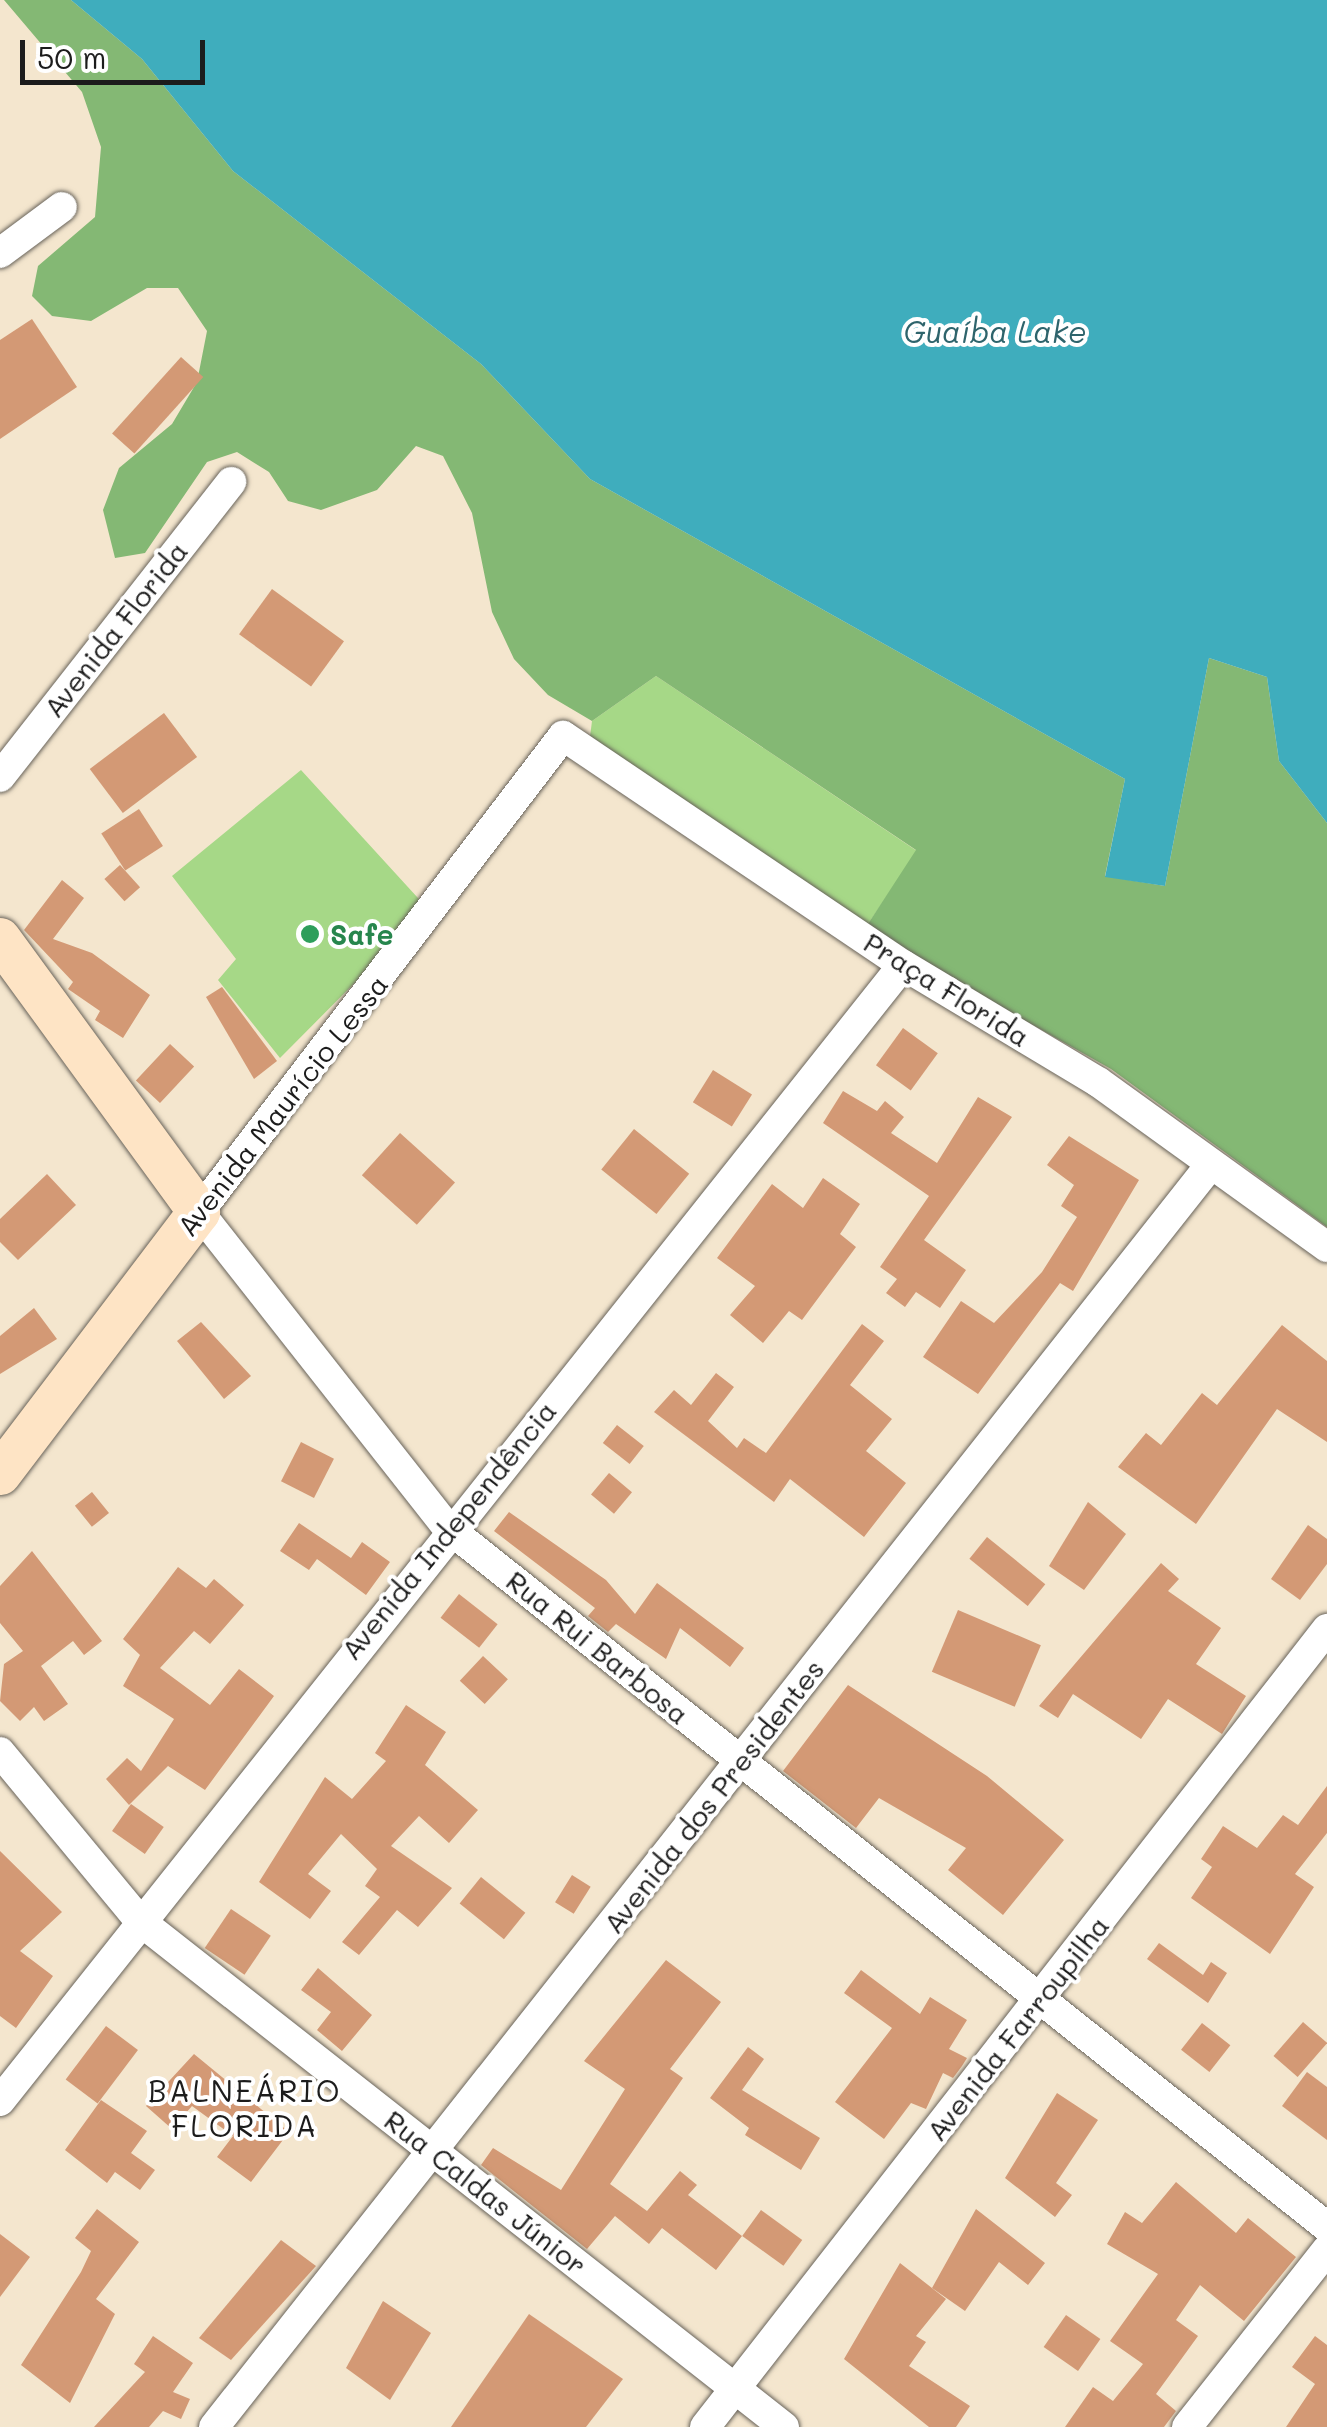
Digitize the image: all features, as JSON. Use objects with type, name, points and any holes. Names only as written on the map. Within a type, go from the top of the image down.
[{"type":"street","points":[[0,254],[62,207]]},
{"type":"street","name":"Avenida Florida","points":[[0,777],[231,482]]},
{"type":"street","name":"Praça Florida","points":[[563,736],[903,965],[1098,1082],[1327,1248]]},
{"type":"street","name":"Avenida Maurício Lessa","points":[[0,1474],[563,736]]},
{"type":"street","name":"Rua Rui Barbosa","points":[[0,939],[199,1212],[448,1528],[1042,1997],[1327,2228]]},
{"type":"street","name":"Avenida Independência","points":[[0,2101],[448,1528],[903,965]]},
{"type":"street","name":"Avenida dos Presidentes","points":[[214,2427],[1212,1164]]},
{"type":"street","name":"Avenida Farroupilha","points":[[706,2427],[1327,1629]]},
{"type":"street","name":"Rua Caldas Júnior","points":[[0,1752],[140,1921],[784,2427]]},
{"type":"street","points":[[1186,2427],[1327,2250]]},
{"type":"green space","points":[[4,0],[71,0],[142,59],[233,171],[481,364],[590,479],[1125,779],[1105,876],[1165,886],[1209,658],[1267,677],[1279,761],[1327,823],[1327,1227],[1111,1069],[864,930],[916,850],[656,676],[592,721],[548,695],[514,659],[492,612],[472,513],[443,456],[416,446],[377,490],[321,510],[288,501],[269,472],[237,452],[207,462],[145,553],[115,558],[103,510],[119,468],[172,424],[197,382],[207,331],[178,288],[147,288],[91,321],[52,316],[32,296],[38,266],[95,217],[101,147],[82,92]]},
{"type":"green space","points":[[656,676],[917,851],[864,930],[589,745],[592,721]]},
{"type":"green space","name":"Safe","points":[[301,770],[428,909],[280,1058],[218,980],[236,959],[172,876]]},
{"type":"water","name":"Guaíba Lake","points":[[71,0],[1327,0],[1327,823],[1279,761],[1267,677],[1209,658],[1165,886],[1105,877],[1125,779],[590,479],[481,364],[233,171],[142,59]]},
{"type":"building","points":[[32,319],[77,387],[0,439],[0,340]]},
{"type":"building","points":[[181,357],[203,377],[134,454],[112,434]]},
{"type":"building","points":[[272,589],[344,641],[311,687],[239,634]]},
{"type":"building","points":[[164,713],[197,757],[123,813],[90,769]]},
{"type":"building","points":[[139,809],[163,846],[125,870],[101,834]]},
{"type":"building","points":[[120,865],[140,887],[124,901],[104,879]]},
{"type":"building","points":[[62,880],[84,898],[53,939],[92,953],[150,995],[123,1038],[95,1020],[100,1011],[68,989],[73,982],[24,930]]},
{"type":"building","points":[[222,987],[277,1061],[254,1079],[206,997]]},
{"type":"building","points":[[903,1028],[938,1053],[911,1090],[876,1065]]},
{"type":"building","points":[[170,1044],[194,1067],[160,1103],[136,1081]]},
{"type":"building","points":[[713,1070],[752,1094],[732,1127],[693,1102]]},
{"type":"building","points":[[843,1091],[877,1111],[885,1101],[904,1117],[891,1133],[937,1163],[978,1097],[1012,1117],[924,1240],[966,1270],[940,1308],[916,1292],[905,1307],[886,1293],[897,1279],[880,1267],[929,1196],[823,1123]]},
{"type":"building","points":[[634,1129],[689,1174],[656,1214],[601,1169]]},
{"type":"building","points":[[400,1133],[455,1183],[417,1225],[362,1175]]},
{"type":"building","points":[[1069,1136],[1139,1180],[1073,1291],[1060,1283],[978,1394],[923,1357],[961,1301],[994,1323],[1042,1272],[1077,1217],[1061,1206],[1074,1185],[1047,1165]]},
{"type":"building","points":[[47,1174],[76,1205],[18,1260],[0,1242],[0,1219]]},
{"type":"building","points":[[823,1178],[860,1204],[840,1234],[856,1247],[802,1320],[789,1311],[763,1343],[730,1315],[755,1286],[717,1258],[772,1184],[803,1208]]},
{"type":"building","points":[[34,1308],[57,1339],[0,1374],[0,1336]]},
{"type":"building","points":[[201,1322],[251,1376],[224,1399],[177,1341]]},
{"type":"building","points":[[862,1324],[884,1341],[850,1385],[892,1419],[866,1451],[906,1483],[864,1537],[790,1479],[774,1502],[654,1412],[674,1390],[691,1405],[716,1373],[734,1387],[708,1421],[737,1448],[744,1438],[766,1453]]},
{"type":"building","points":[[1282,1325],[1327,1361],[1327,1442],[1277,1409],[1196,1524],[1118,1467],[1146,1433],[1161,1445],[1202,1393],[1217,1405]]},
{"type":"building","points":[[617,1425],[644,1446],[630,1464],[603,1443]]},
{"type":"building","points":[[301,1442],[334,1459],[314,1498],[281,1481]]},
{"type":"building","points":[[609,1473],[632,1492],[614,1514],[591,1494]]},
{"type":"building","points":[[92,1492],[109,1513],[92,1527],[75,1506]]},
{"type":"building","points":[[1088,1502],[1126,1534],[1084,1590],[1049,1566]]},
{"type":"building","points":[[509,1512],[606,1580],[635,1614],[657,1583],[744,1648],[730,1667],[680,1628],[666,1659],[616,1624],[608,1632],[588,1616],[595,1608],[494,1531]]},
{"type":"building","points":[[299,1523],[351,1558],[362,1542],[390,1562],[366,1595],[317,1559],[309,1570],[280,1551]]},
{"type":"building","points":[[1308,1525],[1327,1539],[1327,1564],[1300,1600],[1271,1579]]},
{"type":"building","points":[[987,1537],[1045,1584],[1028,1606],[969,1559]]},
{"type":"building","points":[[32,1551],[102,1641],[84,1655],[73,1641],[41,1666],[68,1704],[44,1721],[34,1707],[20,1721],[0,1701],[4,1664],[23,1651],[0,1623],[0,1586]]},
{"type":"building","points":[[1161,1563],[1179,1579],[1168,1591],[1221,1628],[1196,1664],[1246,1696],[1222,1734],[1168,1699],[1141,1739],[1073,1694],[1058,1718],[1039,1706]]},
{"type":"building","points":[[178,1567],[206,1588],[214,1579],[244,1605],[210,1644],[194,1631],[160,1668],[210,1705],[239,1669],[274,1696],[205,1790],[168,1766],[129,1805],[106,1779],[127,1758],[141,1771],[174,1719],[123,1686],[140,1655],[123,1639]]},
{"type":"building","points":[[459,1594],[498,1624],[479,1648],[441,1618]]},
{"type":"building","points":[[958,1610],[1041,1645],[1015,1707],[932,1672]]},
{"type":"building","points":[[483,1656],[508,1679],[485,1704],[460,1681]]},
{"type":"building","points":[[848,1685],[987,1776],[1064,1840],[1003,1915],[948,1870],[966,1848],[879,1798],[856,1828],[783,1771]]},
{"type":"building","points":[[406,1705],[446,1732],[425,1765],[478,1810],[449,1843],[419,1816],[391,1846],[452,1888],[418,1927],[397,1910],[359,1955],[342,1942],[380,1897],[365,1886],[377,1869],[341,1834],[308,1874],[331,1891],[310,1919],[259,1882],[325,1777],[352,1799],[386,1761],[375,1753]]},
{"type":"building","points":[[1327,1786],[1327,1833],[1295,1874],[1314,1887],[1270,1954],[1191,1898],[1212,1867],[1201,1859],[1223,1826],[1257,1848],[1283,1815],[1298,1825]]},
{"type":"building","points":[[131,1804],[164,1827],[145,1854],[112,1831]]},
{"type":"building","points":[[0,1851],[62,1912],[20,1951],[53,1976],[16,2028],[0,2016]]},
{"type":"building","points":[[572,1875],[591,1887],[574,1914],[555,1902]]},
{"type":"building","points":[[481,1877],[525,1913],[504,1939],[460,1903]]},
{"type":"building","points":[[231,1909],[271,1936],[245,1975],[205,1948]]},
{"type":"building","points":[[1159,1943],[1203,1975],[1211,1962],[1227,1973],[1208,2003],[1147,1959]]},
{"type":"building","points":[[666,1960],[721,2002],[670,2069],[683,2078],[610,2184],[647,2211],[680,2171],[697,2185],[688,2195],[742,2236],[716,2270],[662,2228],[649,2244],[615,2216],[587,2249],[481,2165],[493,2148],[561,2190],[625,2089],[584,2061]]},
{"type":"building","points":[[318,1968],[372,2015],[342,2051],[317,2030],[331,2012],[301,1990]]},
{"type":"building","points":[[861,1970],[920,2014],[930,1997],[967,2020],[949,2049],[967,2058],[962,2066],[953,2078],[943,2073],[926,2109],[911,2103],[884,2139],[835,2102],[892,2028],[844,1993]]},
{"type":"building","points":[[1303,2022],[1327,2043],[1298,2077],[1273,2056]]},
{"type":"building","points":[[1202,2023],[1230,2045],[1209,2072],[1181,2050]]},
{"type":"building","points":[[106,2026],[138,2050],[98,2104],[66,2080]]},
{"type":"building","points":[[748,2047],[764,2059],[742,2090],[820,2138],[801,2170],[745,2135],[749,2128],[710,2098]]},
{"type":"building","points":[[194,2054],[289,2132],[251,2182],[217,2157],[233,2136],[192,2106],[172,2129],[146,2106]]},
{"type":"building","points":[[1307,2072],[1327,2087],[1327,2140],[1282,2106]]},
{"type":"building","points":[[1057,2093],[1098,2120],[1056,2183],[1072,2195],[1055,2217],[1005,2178]]},
{"type":"building","points":[[101,2100],[147,2131],[131,2153],[155,2170],[140,2190],[115,2172],[107,2183],[65,2150]]},
{"type":"building","points":[[1176,2182],[1236,2233],[1248,2218],[1296,2257],[1244,2321],[1200,2285],[1176,2320],[1198,2336],[1156,2394],[1176,2411],[1164,2427],[1065,2427],[1093,2387],[1113,2401],[1143,2364],[1110,2341],[1158,2274],[1107,2244],[1125,2212],[1142,2223]]},
{"type":"building","points":[[97,2209],[139,2242],[96,2299],[115,2314],[70,2403],[21,2365],[81,2272],[91,2251],[75,2238]]},
{"type":"building","points":[[976,2209],[1045,2263],[1028,2285],[999,2262],[965,2311],[932,2288]]},
{"type":"building","points":[[761,2210],[802,2240],[783,2266],[742,2236]]},
{"type":"building","points":[[0,2234],[30,2257],[0,2297]]},
{"type":"building","points":[[281,2240],[316,2266],[231,2360],[199,2338]]},
{"type":"building","points":[[900,2263],[946,2299],[916,2336],[926,2342],[909,2366],[970,2406],[956,2427],[929,2427],[844,2359]]},
{"type":"building","points":[[383,2301],[431,2333],[390,2400],[346,2368]]},
{"type":"building","points":[[529,2314],[623,2379],[586,2427],[451,2427]]},
{"type":"building","points":[[1066,2315],[1100,2339],[1078,2371],[1044,2347]]},
{"type":"building","points":[[153,2336],[193,2363],[173,2392],[190,2399],[181,2419],[163,2411],[149,2427],[94,2427],[145,2372],[134,2364]]},
{"type":"building","points":[[1315,2336],[1327,2345],[1327,2427],[1286,2427],[1315,2384],[1292,2367]]},
{"type":"place","name":"Safe","points":[[310,934]]},
{"type":"district","name":"BALNEÁRIO FLORIDA","points":[[245,2107]]}]
